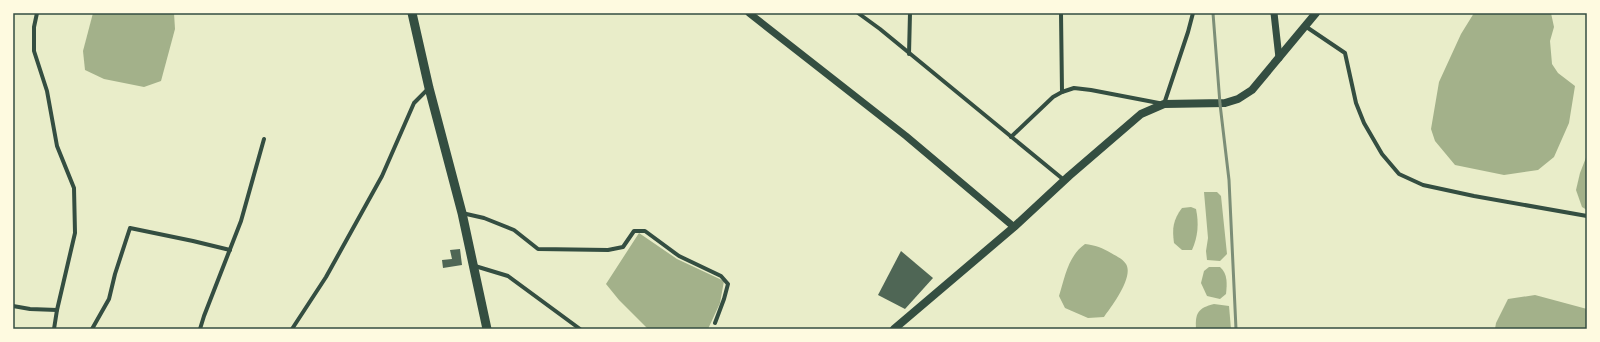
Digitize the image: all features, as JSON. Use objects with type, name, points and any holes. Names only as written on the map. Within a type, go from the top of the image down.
[{"type":"main road","points":[[412,13],[429,88],[462,213],[487,329]]},
{"type":"main road","points":[[894,329],[1014,227],[1141,114],[1164,104],[1226,103],[1252,90],[1316,13]]},
{"type":"street","points":[[37,13],[34,27],[34,51],[46,92],[57,146],[74,188],[75,232],[54,329]]},
{"type":"street","points":[[749,13],[906,136],[1014,227]]},
{"type":"street","points":[[858,13],[1064,181]]},
{"type":"street","points":[[909,54],[910,13]]},
{"type":"street","points":[[1061,13],[1062,92]]},
{"type":"street","points":[[1011,137],[1053,97],[1074,88],[1164,104],[1193,13]]},
{"type":"street","points":[[1274,13],[1279,58]]},
{"type":"street","points":[[1305,26],[1345,53],[1356,103],[1364,123],[1382,154],[1399,174],[1430,186],[1474,196],[1587,216]]},
{"type":"street","points":[[292,329],[326,277],[382,176],[414,103],[429,88]]},
{"type":"street","points":[[200,329],[241,221],[264,139]]},
{"type":"street","points":[[462,213],[484,218],[514,230],[538,249],[608,250],[623,247],[634,231],[644,231],[679,256],[721,276],[728,284],[715,322]]},
{"type":"street","points":[[92,329],[108,299],[130,228],[230,250]]},
{"type":"street","points":[[474,266],[508,276],[580,329]]},
{"type":"street","points":[[13,306],[30,309],[57,310]]},
{"type":"shaded area","points":[[93,13],[174,13],[175,29],[161,81],[144,87],[104,79],[85,70],[83,51]]},
{"type":"shaded area","points":[[1474,13],[1551,13],[1554,27],[1550,41],[1552,64],[1558,73],[1575,86],[1569,123],[1554,157],[1538,170],[1504,175],[1455,165],[1435,141],[1431,129],[1439,82],[1461,34]]},
{"type":"shaded area","points":[[1587,155],[1587,210],[1582,207],[1576,190],[1580,173]]},
{"type":"shaded area","points":[[1204,192],[1217,192],[1221,196],[1227,254],[1220,261],[1207,260],[1206,251],[1208,238]]},
{"type":"shaded area","points":[[1191,207],[1196,209],[1198,225],[1197,235],[1192,250],[1182,250],[1174,243],[1174,224],[1182,208]]},
{"type":"shaded area","points":[[639,233],[677,259],[724,281],[720,303],[708,329],[648,329],[619,300],[606,284]]},
{"type":"shaded area","points":[[1085,244],[1102,248],[1117,256],[1125,262],[1128,270],[1125,284],[1104,317],[1088,318],[1065,308],[1059,296],[1065,274],[1071,261],[1079,249]]},
{"type":"shaded area","points":[[1209,267],[1220,267],[1226,276],[1226,294],[1220,299],[1207,296],[1201,283],[1204,271]]},
{"type":"shaded area","points":[[1535,295],[1587,309],[1587,329],[1495,329],[1496,323],[1508,299]]},
{"type":"shaded area","points":[[1214,304],[1229,306],[1231,329],[1196,329],[1197,315],[1201,309]]},
{"type":"building","points":[[460,249],[462,265],[443,268],[442,260],[452,259],[450,250]]},
{"type":"building","points":[[901,251],[933,278],[905,309],[878,295]]},
{"type":"railway","points":[[1213,13],[1220,104],[1229,180],[1236,329]]}]
